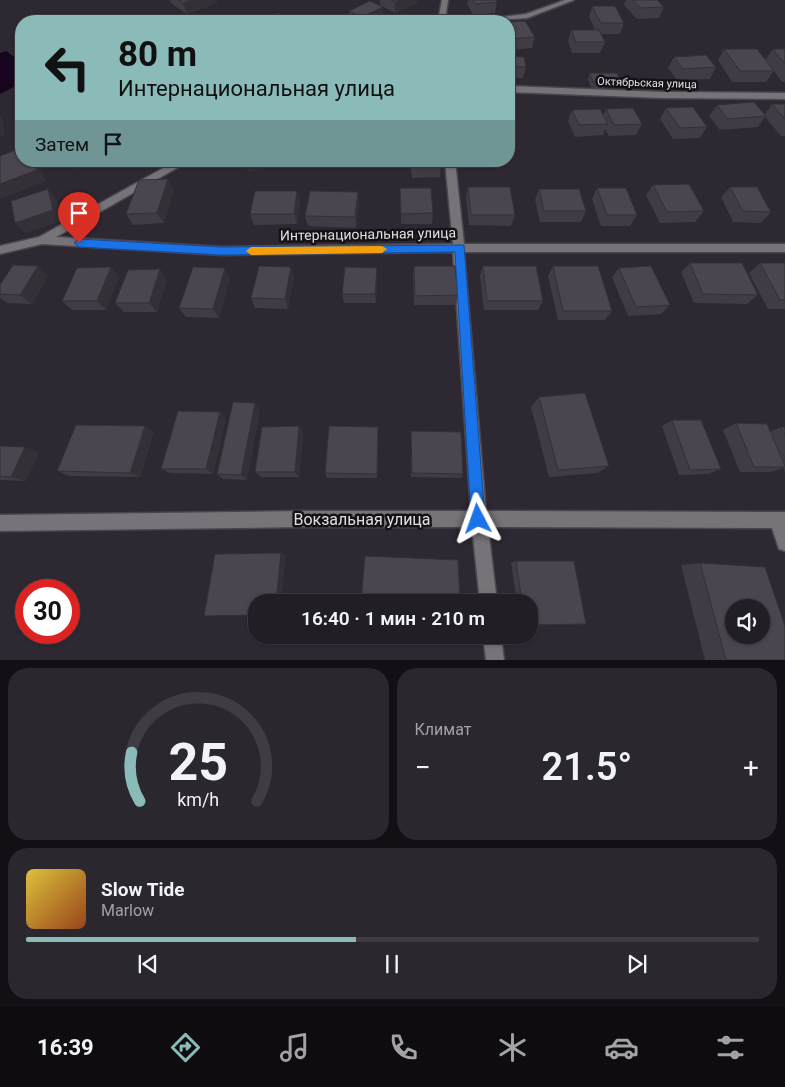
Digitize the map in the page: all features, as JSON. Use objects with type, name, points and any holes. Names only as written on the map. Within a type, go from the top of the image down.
[{"type":"street","points":[[442,15],[445,0]]},
{"type":"street","points":[[515,18],[528,16],[571,0]]},
{"type":"street","name":"Октябрьская улица","points":[[515,89],[663,95],[785,96]]},
{"type":"street","points":[[0,250],[42,240],[173,167]]},
{"type":"street","points":[[451,167],[460,248],[478,519],[487,594]]},
{"type":"street","name":"Интернациональная улица","points":[[42,240],[222,251],[460,248],[785,248]]},
{"type":"street","name":"Вокзальная улица","points":[[0,523],[304,519],[781,520]]},
{"type":"street","points":[[781,520],[785,543]]},
{"type":"street","points":[[493,644],[495,660]]},
{"type":"shaded area","points":[[6,51],[15,58],[15,86],[0,94],[0,53]]},
{"type":"building","points":[[178,0],[192,0],[183,3]]},
{"type":"building","points":[[473,0],[496,0],[497,2],[475,4]]},
{"type":"building","points":[[633,0],[657,0],[664,7],[641,8]]},
{"type":"building","points":[[370,1],[383,7],[365,15],[357,15],[349,11]]},
{"type":"building","points":[[592,6],[615,6],[624,23],[601,23]]},
{"type":"building","points":[[525,21],[535,37],[515,39],[515,22]]},
{"type":"building","points":[[571,30],[599,30],[605,42],[576,42]]},
{"type":"building","points":[[724,49],[757,49],[774,71],[740,71]]},
{"type":"building","points":[[773,49],[785,49],[785,64]]},
{"type":"building","points":[[706,55],[716,67],[683,69],[674,57]]},
{"type":"building","points":[[515,56],[524,57],[526,67],[515,66]]},
{"type":"building","points":[[590,73],[617,73],[621,82],[593,82]]},
{"type":"building","points":[[754,102],[766,116],[728,119],[717,105]]},
{"type":"building","points":[[772,104],[785,104],[785,119]]},
{"type":"building","points":[[693,107],[707,127],[680,128],[666,108]]},
{"type":"building","points":[[633,108],[642,124],[614,125],[606,109]]},
{"type":"building","points":[[600,109],[608,124],[579,125],[572,110]]},
{"type":"building","points":[[15,150],[15,167],[36,167],[37,170],[0,184],[0,156]]},
{"type":"building","points":[[168,179],[157,213],[126,214],[139,180]]},
{"type":"building","points":[[689,184],[704,211],[667,212],[653,185]]},
{"type":"building","points":[[468,187],[510,187],[515,215],[471,215]]},
{"type":"building","points":[[730,187],[757,187],[771,212],[743,211]]},
{"type":"building","points":[[400,188],[431,188],[433,213],[401,214]]},
{"type":"building","points":[[597,188],[626,188],[637,215],[607,215]]},
{"type":"building","points":[[48,189],[53,210],[15,223],[11,201]]},
{"type":"building","points":[[539,189],[579,189],[586,211],[544,211]]},
{"type":"building","points":[[255,191],[297,191],[294,214],[250,214]]},
{"type":"building","points":[[310,191],[358,192],[355,217],[305,216]]},
{"type":"building","points":[[690,263],[742,263],[758,295],[703,294]]},
{"type":"building","points":[[760,263],[785,263],[785,300],[780,300]]},
{"type":"building","points":[[13,265],[38,266],[20,295],[0,294],[0,285]]},
{"type":"building","points":[[259,266],[291,267],[285,299],[251,298]]},
{"type":"building","points":[[414,266],[455,266],[458,295],[415,296]]},
{"type":"building","points":[[483,266],[536,266],[543,301],[487,301]]},
{"type":"building","points":[[553,266],[598,266],[612,311],[563,311]]},
{"type":"building","points":[[651,266],[670,305],[636,307],[619,268]]},
{"type":"building","points":[[111,267],[97,301],[62,301],[77,268]]},
{"type":"building","points":[[193,267],[225,268],[213,309],[179,308]]},
{"type":"building","points":[[345,267],[377,268],[375,294],[342,294]]},
{"type":"building","points":[[160,269],[149,303],[115,303],[128,270]]},
{"type":"building","points":[[585,393],[609,466],[558,470],[539,397]]},
{"type":"building","points":[[233,402],[255,403],[241,475],[217,474]]},
{"type":"building","points":[[178,411],[220,412],[206,469],[161,469]]},
{"type":"building","points":[[672,420],[701,420],[721,469],[690,470]]},
{"type":"building","points":[[736,423],[767,424],[785,467],[754,467]]},
{"type":"building","points":[[76,425],[145,426],[130,473],[57,471]]},
{"type":"building","points":[[299,426],[295,472],[255,472],[262,427]]},
{"type":"building","points":[[329,426],[378,427],[377,474],[325,473]]},
{"type":"building","points":[[781,427],[785,427],[785,435]]},
{"type":"building","points":[[411,431],[461,432],[463,474],[412,473]]},
{"type":"building","points":[[0,446],[25,447],[11,477],[0,476]]},
{"type":"building","points":[[281,553],[277,594],[248,594],[248,615],[204,616],[215,554]]},
{"type":"building","points":[[365,556],[458,560],[460,594],[362,594]]},
{"type":"building","points":[[516,561],[574,561],[586,624],[538,625],[538,594],[521,594]]},
{"type":"building","points":[[700,563],[765,567],[785,626],[785,660],[726,660]]},
{"type":"slow traffic","points":[[251,251],[382,249]]},
{"type":"route","points":[[79,243],[222,251],[460,248],[478,519]]}]
